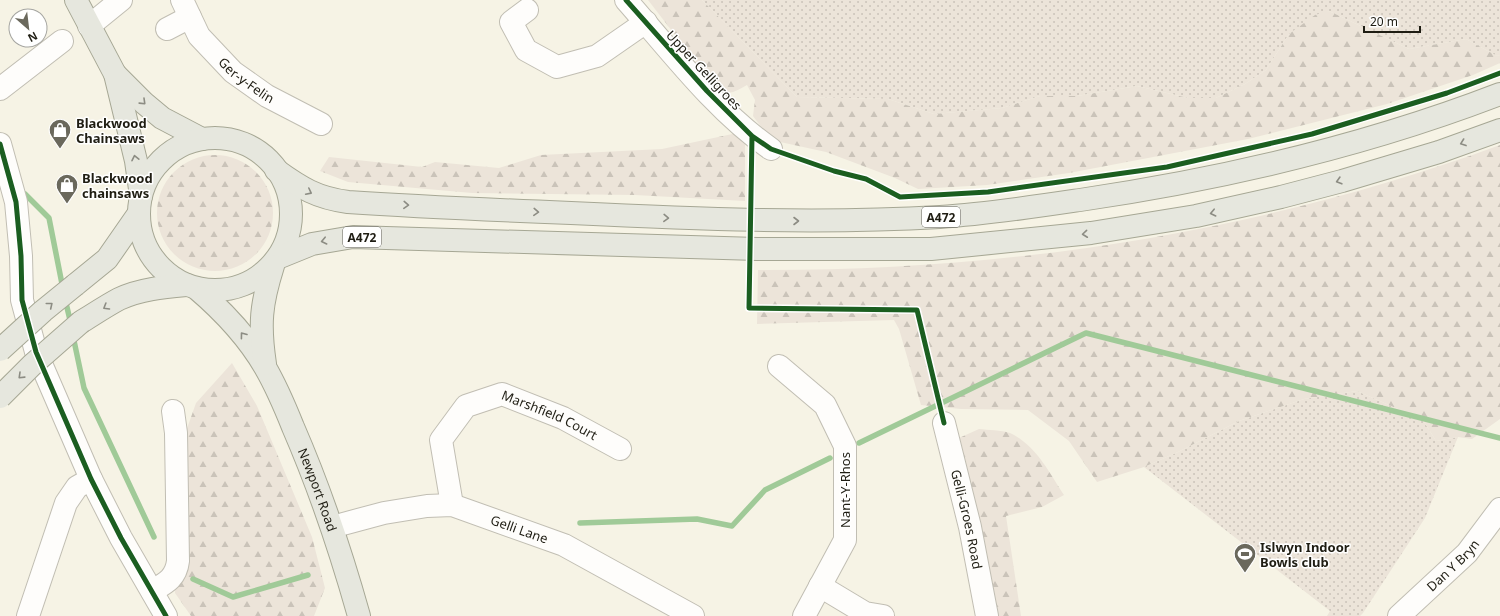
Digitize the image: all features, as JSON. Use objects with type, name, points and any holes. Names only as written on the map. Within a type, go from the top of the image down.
[{"type":"main road","points":[[76,0],[116,74],[158,115],[171,124],[202,139]]},
{"type":"main road","points":[[116,74],[136,161],[144,239],[154,258],[169,275],[191,286]]},
{"type":"main road","name":"A472","points":[[276,170],[296,185],[316,196],[367,204],[723,220],[848,220],[941,217],[1101,197],[1255,168],[1372,138],[1430,120],[1500,94]]},
{"type":"main road","name":"A472","points":[[276,261],[312,244],[353,237],[757,249],[931,249],[1083,234],[1196,216],[1281,197],[1439,152],[1500,130]]},
{"type":"main road","points":[[0,350],[107,259],[140,205],[150,174],[164,158],[180,147],[202,139],[215,138],[240,143],[259,153],[276,170]]},
{"type":"main road","name":"Newport Road","points":[[265,367],[260,329],[261,308],[276,261],[289,231],[290,204],[288,192],[276,170]]},
{"type":"main road","points":[[0,397],[32,365],[81,322],[119,299],[131,294],[158,288],[191,286],[208,289],[232,288],[254,280],[276,261]]},
{"type":"main road","name":"Newport Road","points":[[191,286],[228,317],[265,367],[301,446],[332,527],[359,616]]},
{"type":"street","points":[[89,26],[121,0]]},
{"type":"street","name":"Upper Gelligroes","points":[[626,0],[707,91],[752,136],[771,150]]},
{"type":"street","points":[[527,10],[511,22],[526,50],[557,67],[597,56],[646,22]]},
{"type":"street","name":"Ger-y-Felin","points":[[167,29],[190,18],[233,72],[267,96],[321,124]]},
{"type":"street","points":[[0,89],[62,41]]},
{"type":"street","points":[[0,144],[16,202],[21,256],[22,300],[36,352],[91,479],[121,538],[166,616]]},
{"type":"street","name":"Nant-Y-Rhos","points":[[779,366],[825,405],[845,446],[845,540],[804,616]]},
{"type":"street","name":"Marshfield Court","points":[[452,505],[441,440],[466,406],[502,394],[563,418],[620,449]]},
{"type":"street","points":[[152,591],[167,582],[173,576],[178,561],[176,433],[173,411]]},
{"type":"street","name":"Gelli-Groes Road","points":[[944,422],[970,527],[987,616]]},
{"type":"street","points":[[28,616],[66,503],[77,487],[91,479]]},
{"type":"street","name":"Gelli Lane","points":[[332,527],[384,513],[427,506],[452,505],[564,545],[686,614]]},
{"type":"street","name":"Dan Y Bryn","points":[[1399,616],[1467,553],[1500,509]]},
{"type":"street","points":[[820,586],[865,613],[883,616]]},
{"type":"green space","points":[[648,0],[702,0],[797,97],[888,99],[934,114],[1002,108],[1040,96],[1077,96],[1137,86],[1188,98],[1216,98],[1245,84],[1266,70],[1289,34],[1315,15],[1329,11],[1409,49],[1466,39],[1497,56],[1500,55],[1500,63],[1473,75],[1387,104],[1248,139],[1069,173],[987,185],[918,189],[895,178],[826,152],[771,140],[753,116],[755,100],[747,85],[733,92],[726,92],[713,84]]},
{"type":"green space","points":[[702,0],[1500,0],[1500,55],[1497,56],[1466,39],[1409,49],[1329,11],[1289,34],[1266,70],[1245,84],[1216,98],[1188,98],[1137,86],[1077,96],[1040,96],[1002,108],[934,114],[888,99],[797,97]]},
{"type":"green space","points":[[737,133],[745,141],[745,201],[635,195],[472,193],[348,182],[320,171],[329,157],[422,167],[435,162],[499,168],[541,155],[662,149]]},
{"type":"green space","points":[[1500,145],[1500,419],[1472,439],[1458,437],[1436,441],[1423,420],[1357,391],[1304,399],[1239,421],[1178,452],[1144,467],[1097,482],[1069,441],[1028,410],[961,409],[921,405],[899,329],[894,320],[757,324],[758,270],[853,268],[947,263],[1041,254],[1135,240],[1228,223],[1320,201],[1410,175]]},
{"type":"green space","points":[[215,155],[237,159],[247,164],[256,172],[264,181],[269,191],[273,213],[269,235],[264,245],[256,254],[247,262],[237,267],[215,271],[193,267],[183,262],[174,254],[166,245],[161,235],[157,213],[161,191],[166,181],[174,172],[183,164],[193,159]]},
{"type":"green space","points":[[232,363],[257,406],[312,537],[325,588],[314,616],[191,616],[175,593],[184,437],[196,403]]},
{"type":"green space","points":[[1357,391],[1423,420],[1436,441],[1458,437],[1425,518],[1363,613],[1360,616],[1327,616],[1330,611],[1144,467],[1178,452],[1239,421],[1304,399]]},
{"type":"green space","points":[[979,429],[1006,432],[1019,438],[1035,452],[1064,495],[1042,507],[1006,516],[1021,616],[993,616],[969,479],[959,438]]},
{"type":"waterway","points":[[25,194],[49,218],[63,289]]},
{"type":"waterway","points":[[65,299],[71,324]]},
{"type":"waterway","points":[[859,443],[1086,333],[1500,438]]},
{"type":"waterway","points":[[73,336],[84,388],[154,537]]},
{"type":"waterway","points":[[580,523],[697,519],[732,526],[765,490],[830,458]]},
{"type":"waterway","points":[[193,579],[233,597],[308,575]]},
{"type":"cycle path","points":[[626,0],[707,91],[752,136],[771,149],[834,171],[866,179],[900,197],[988,192],[1167,167],[1312,134],[1447,93],[1500,73]]},
{"type":"cycle path","points":[[752,136],[749,308],[917,310],[944,423]]},
{"type":"cycle path","points":[[0,144],[16,202],[21,256],[22,300],[36,352],[91,479],[121,538],[166,616]]},
{"type":"place","name":"Blackwood Chainsaws","points":[[60,150]]},
{"type":"place","name":"Blackwood chainsaws","points":[[67,204]]},
{"type":"place","name":"Islwyn Indoor Bowls club","points":[[1245,574]]}]
